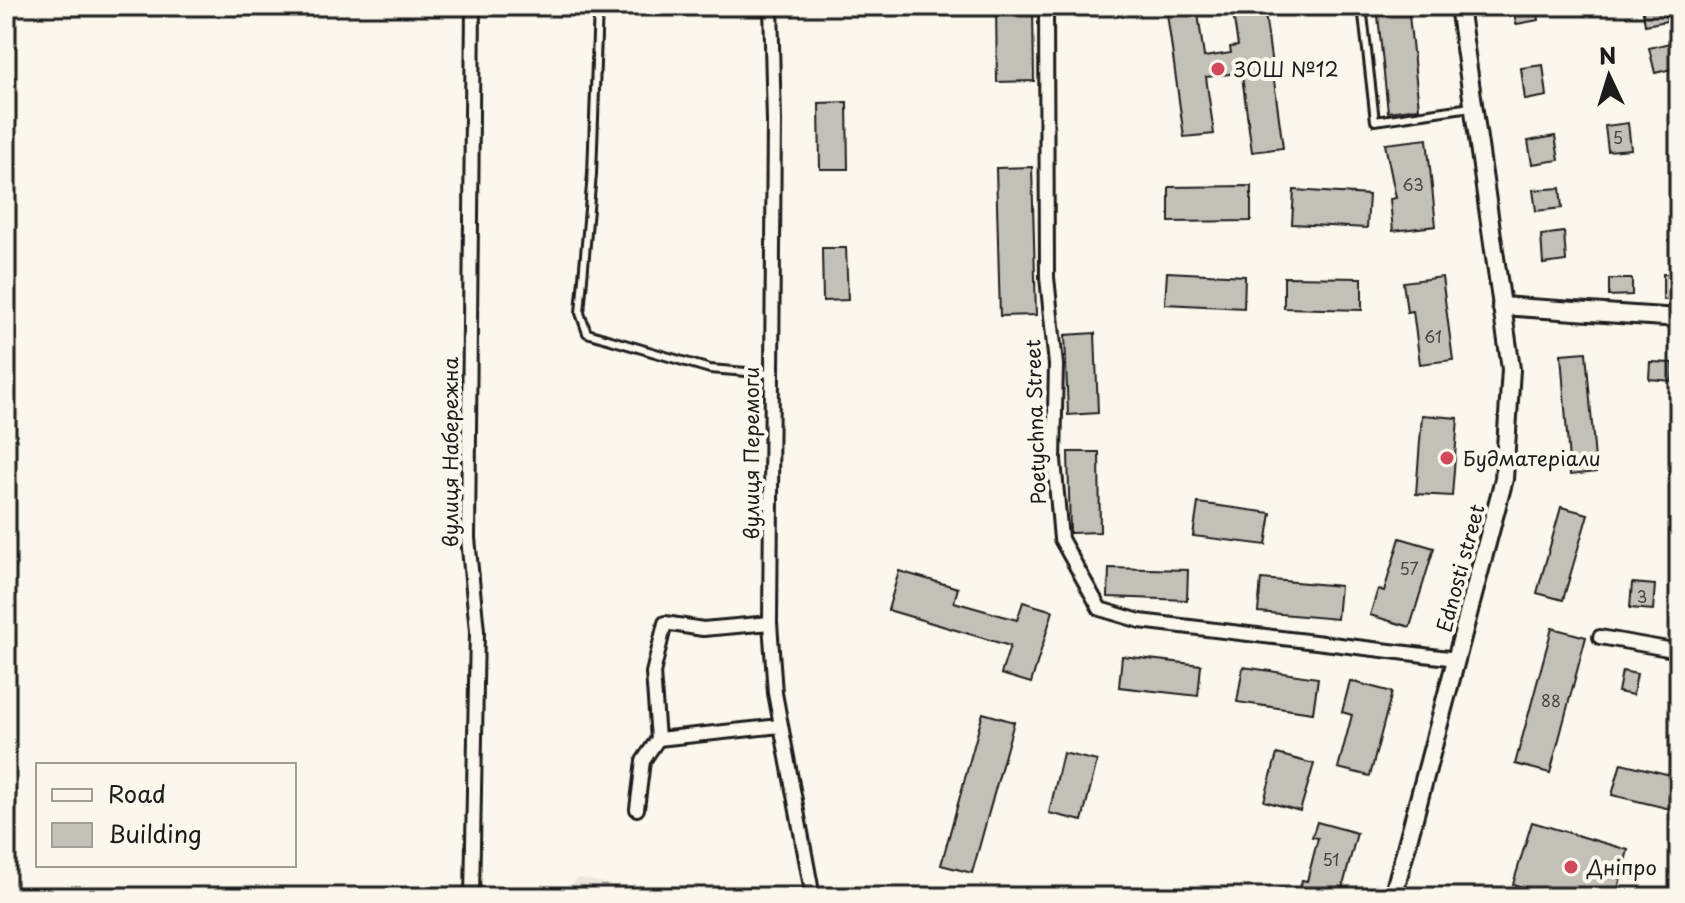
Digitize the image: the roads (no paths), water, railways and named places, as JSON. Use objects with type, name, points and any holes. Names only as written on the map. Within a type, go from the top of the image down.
[{"type":"street","name":"вулиця Набережна","points":[[472,897],[477,631],[468,538],[473,6]]},
{"type":"street","name":"вулиця Перемоги","points":[[771,6],[774,121],[770,623],[780,726],[813,897]]},
{"type":"street","name":"Poetychna Street","points":[[1046,6],[1047,277],[1056,365],[1054,460],[1061,539],[1100,609],[1140,621],[1457,659]]},
{"type":"street","name":"Ednosti street","points":[[1393,897],[1504,479],[1511,369],[1459,6]]},
{"type":"street","points":[[1501,306],[1679,318]]},
{"type":"street","points":[[637,809],[643,761],[658,739],[653,673],[665,623],[703,629],[770,623]]},
{"type":"street","points":[[1600,637],[1679,651]]},
{"type":"street","points":[[658,739],[780,726]]},
{"type":"lane","points":[[598,6],[588,237],[580,313],[587,333],[710,369],[771,374]]},
{"type":"lane","points":[[1362,6],[1375,121],[1473,107]]},
{"type":"place","name":"ЗОШ №12","points":[[1218,69]]},
{"type":"place","name":"Будматеріали","points":[[1447,458]]},
{"type":"place","name":"Дніпро","points":[[1571,867]]}]
